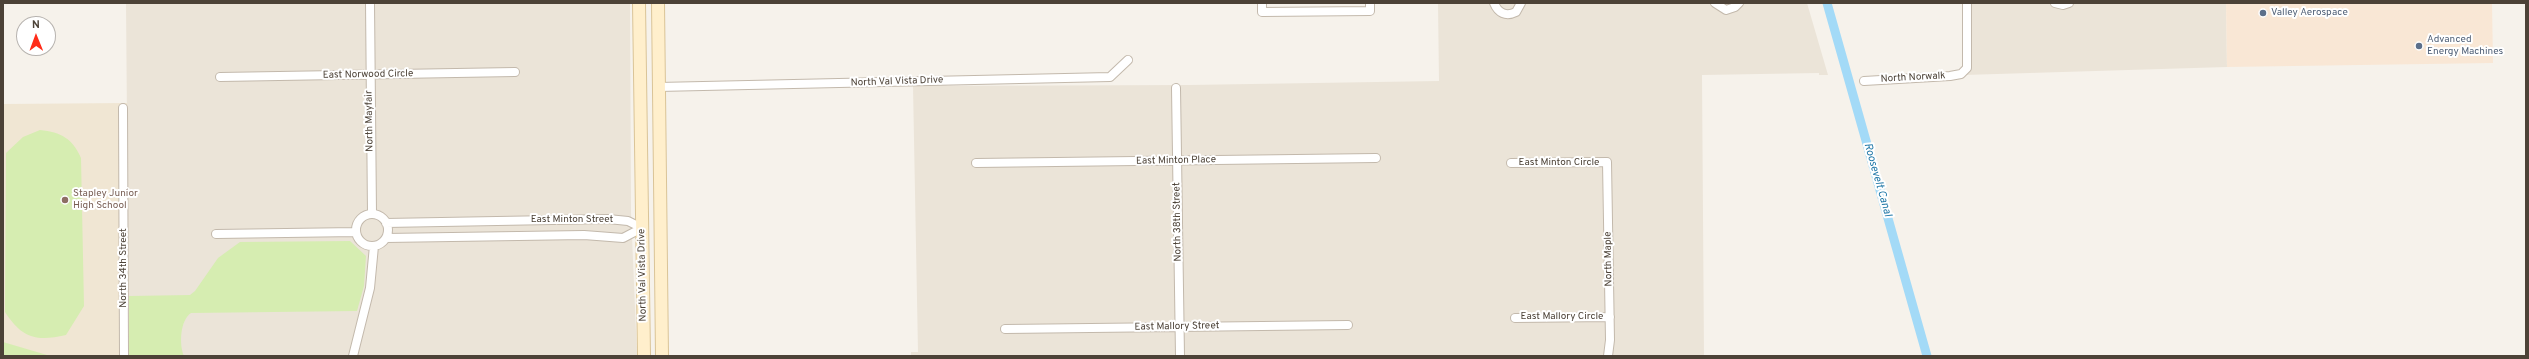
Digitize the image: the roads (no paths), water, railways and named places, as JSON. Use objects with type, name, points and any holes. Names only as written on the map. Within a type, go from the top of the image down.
[{"type":"main road","name":"North Val Vista Drive","points":[[639,3],[644,352]]},
{"type":"main road","name":"North Val Vista Drive","points":[[658,3],[659,202],[662,352]]},
{"type":"main road","points":[[640,58],[658,58]]},
{"type":"main road","points":[[641,87],[658,87]]},
{"type":"main road","points":[[642,202],[659,202]]},
{"type":"main road","points":[[642,228],[660,228]]},
{"type":"main road","points":[[643,280],[660,279]]},
{"type":"main road","points":[[643,325],[661,325]]},
{"type":"main road","points":[[644,352],[662,352]]},
{"type":"street","name":"North Mayfair","points":[[370,3],[369,76],[372,214]]},
{"type":"street","points":[[1262,3],[1262,12],[1270,12],[1370,11],[1370,3]]},
{"type":"street","points":[[1494,3],[1498,11],[1507,14],[1516,12],[1521,3]]},
{"type":"street","points":[[1714,3],[1726,10],[1735,7],[1739,3]]},
{"type":"street","name":"North Norwalk","points":[[1864,81],[1950,76],[1961,74],[1967,68],[1967,3]]},
{"type":"street","points":[[2055,3],[2063,5],[2069,3]]},
{"type":"street","name":"North Val Vista Drive","points":[[658,87],[1110,77],[1128,60]]},
{"type":"street","name":"East Norwood Circle","points":[[220,77],[369,76],[515,72]]},
{"type":"street","name":"North 38th Street","points":[[1176,88],[1180,356]]},
{"type":"street","name":"North 34th Street","points":[[123,108],[124,356]]},
{"type":"street","name":"East Minton Place","points":[[976,163],[1376,158]]},
{"type":"street","name":"East Minton Circle","points":[[1511,163],[1607,162]]},
{"type":"street","name":"North Maple","points":[[1607,162],[1610,317],[1608,356]]},
{"type":"street","points":[[372,214],[382,218],[386,223],[388,231],[386,238],[380,244],[374,246],[361,241],[356,232],[357,226],[362,218],[372,214]]},
{"type":"street","name":"East Minton Street","points":[[386,223],[608,219],[628,221],[642,228]]},
{"type":"street","name":"East Minton Street","points":[[386,238],[584,235],[623,238],[642,228]]},
{"type":"street","points":[[216,234],[356,232]]},
{"type":"street","points":[[353,356],[370,288],[374,246]]},
{"type":"street","name":"East Mallory Circle","points":[[1515,318],[1610,317]]},
{"type":"street","name":"East Mallory Street","points":[[1004,329],[1348,325]]},
{"type":"waterway","name":"Roosevelt Canal","points":[[1827,3],[1927,356]]},
{"type":"place","name":"Valley Aerospace","points":[[2263,13]]},
{"type":"place","name":"Advanced Energy Machines","points":[[2419,46]]},
{"type":"place","name":"Stapley Junior High School","points":[[65,200]]}]
